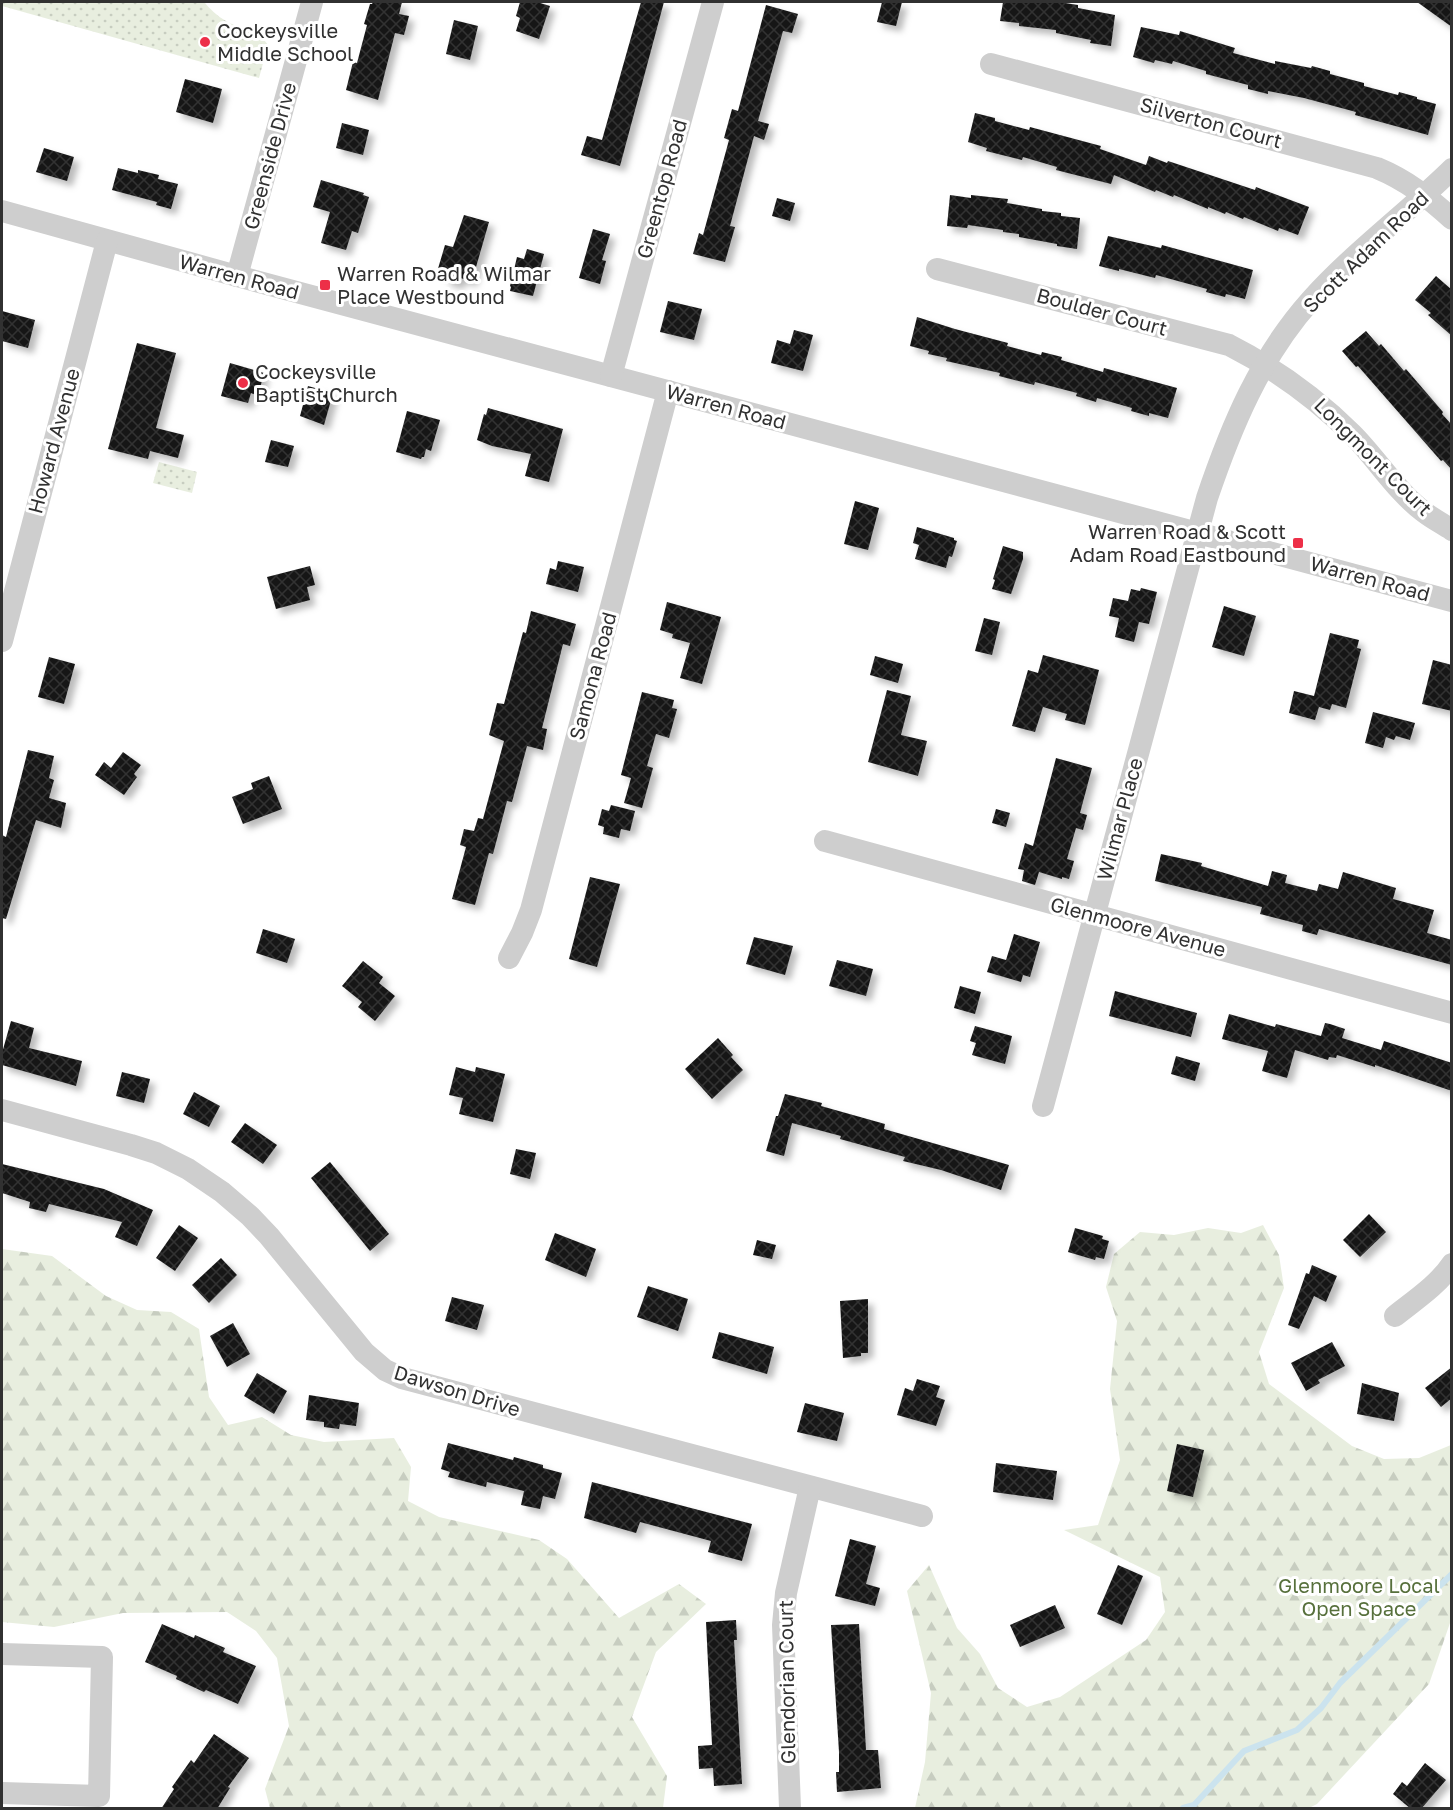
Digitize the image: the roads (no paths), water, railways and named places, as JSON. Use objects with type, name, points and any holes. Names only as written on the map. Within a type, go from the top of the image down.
[{"type":"street","name":"Greenside Drive","points":[[237,276],[312,2]]},
{"type":"street","name":"Greentop Road","points":[[611,376],[713,2]]},
{"type":"street","name":"Silverton Court","points":[[991,64],[1377,168],[1396,176],[1426,195],[1452,219]]},
{"type":"street","name":"Scott Adam Road","points":[[1198,533],[1225,445],[1265,364],[1283,336],[1323,287],[1452,169]]},
{"type":"street","name":"Warren Road","points":[[2,212],[1452,601]]},
{"type":"street","name":"Howard Avenue","points":[[2,641],[107,241]]},
{"type":"street","name":"Boulder Court","points":[[937,269],[1229,345],[1265,364]]},
{"type":"street","name":"Longmont Court","points":[[1265,364],[1313,397],[1353,435],[1423,512],[1452,530]]},
{"type":"street","name":"Samona Road","points":[[509,958],[531,910],[668,391]]},
{"type":"street","name":"Wilmar Place","points":[[1043,1106],[1198,533]]},
{"type":"street","name":"Glenmoore Avenue","points":[[825,842],[1452,1013]]},
{"type":"street","name":"Dawson Drive","points":[[2,1110],[131,1145],[188,1168],[222,1192],[250,1216],[364,1352],[385,1370],[402,1378],[922,1516]]},
{"type":"street","points":[[1395,1316],[1425,1292],[1452,1264]]},
{"type":"street","name":"Glendorian Court","points":[[790,1809],[783,1625],[786,1593],[810,1487]]},
{"type":"street","points":[[2,1654],[102,1657],[99,1796],[2,1793]]},
{"type":"waterway","points":[[1183,1808],[1194,1805],[1244,1751],[1297,1730],[1321,1708],[1340,1683],[1452,1574]]},
{"type":"place","name":"Cockeysville Middle School","points":[[205,42]]},
{"type":"place","name":"Warren Road & Wilmar Place Westbound","points":[[325,285]]},
{"type":"place","name":"Cockeysville Baptist Church","points":[[243,383]]},
{"type":"place","name":"Warren Road & Scott Adam Road Eastbound","points":[[1298,543]]},
{"type":"park label","name":"Glenmoore Local Open Space","points":[[1359,1598]]}]
